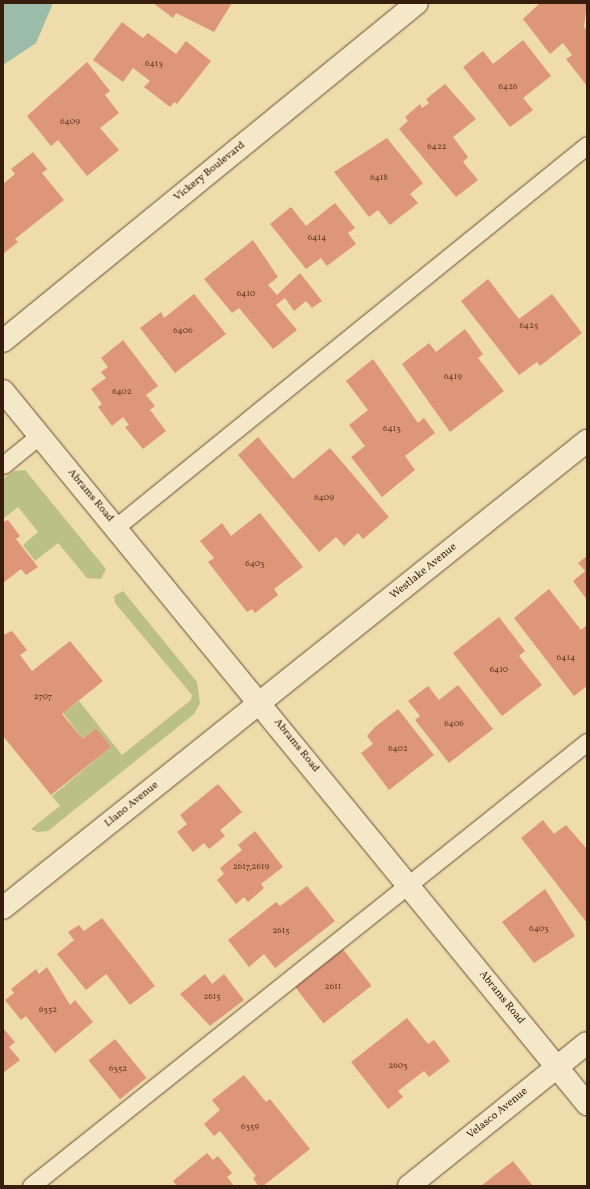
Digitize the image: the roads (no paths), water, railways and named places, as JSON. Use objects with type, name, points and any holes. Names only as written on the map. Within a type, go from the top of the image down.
[{"type":"street","name":"Vickery Boulevard","points":[[3,342],[417,3]]},
{"type":"street","name":"Abrams Road","points":[[3,391],[260,702],[587,1104]]},
{"type":"street","name":"Westlake Avenue","points":[[260,702],[587,441]]},
{"type":"street","name":"Llano Avenue","points":[[3,908],[260,702]]},
{"type":"street","name":"Velasco Avenue","points":[[409,1186],[587,1042]]},
{"type":"lane","points":[[116,527],[587,146]]},
{"type":"lane","points":[[3,465],[40,435]]},
{"type":"lane","points":[[31,1186],[587,742]]}]
